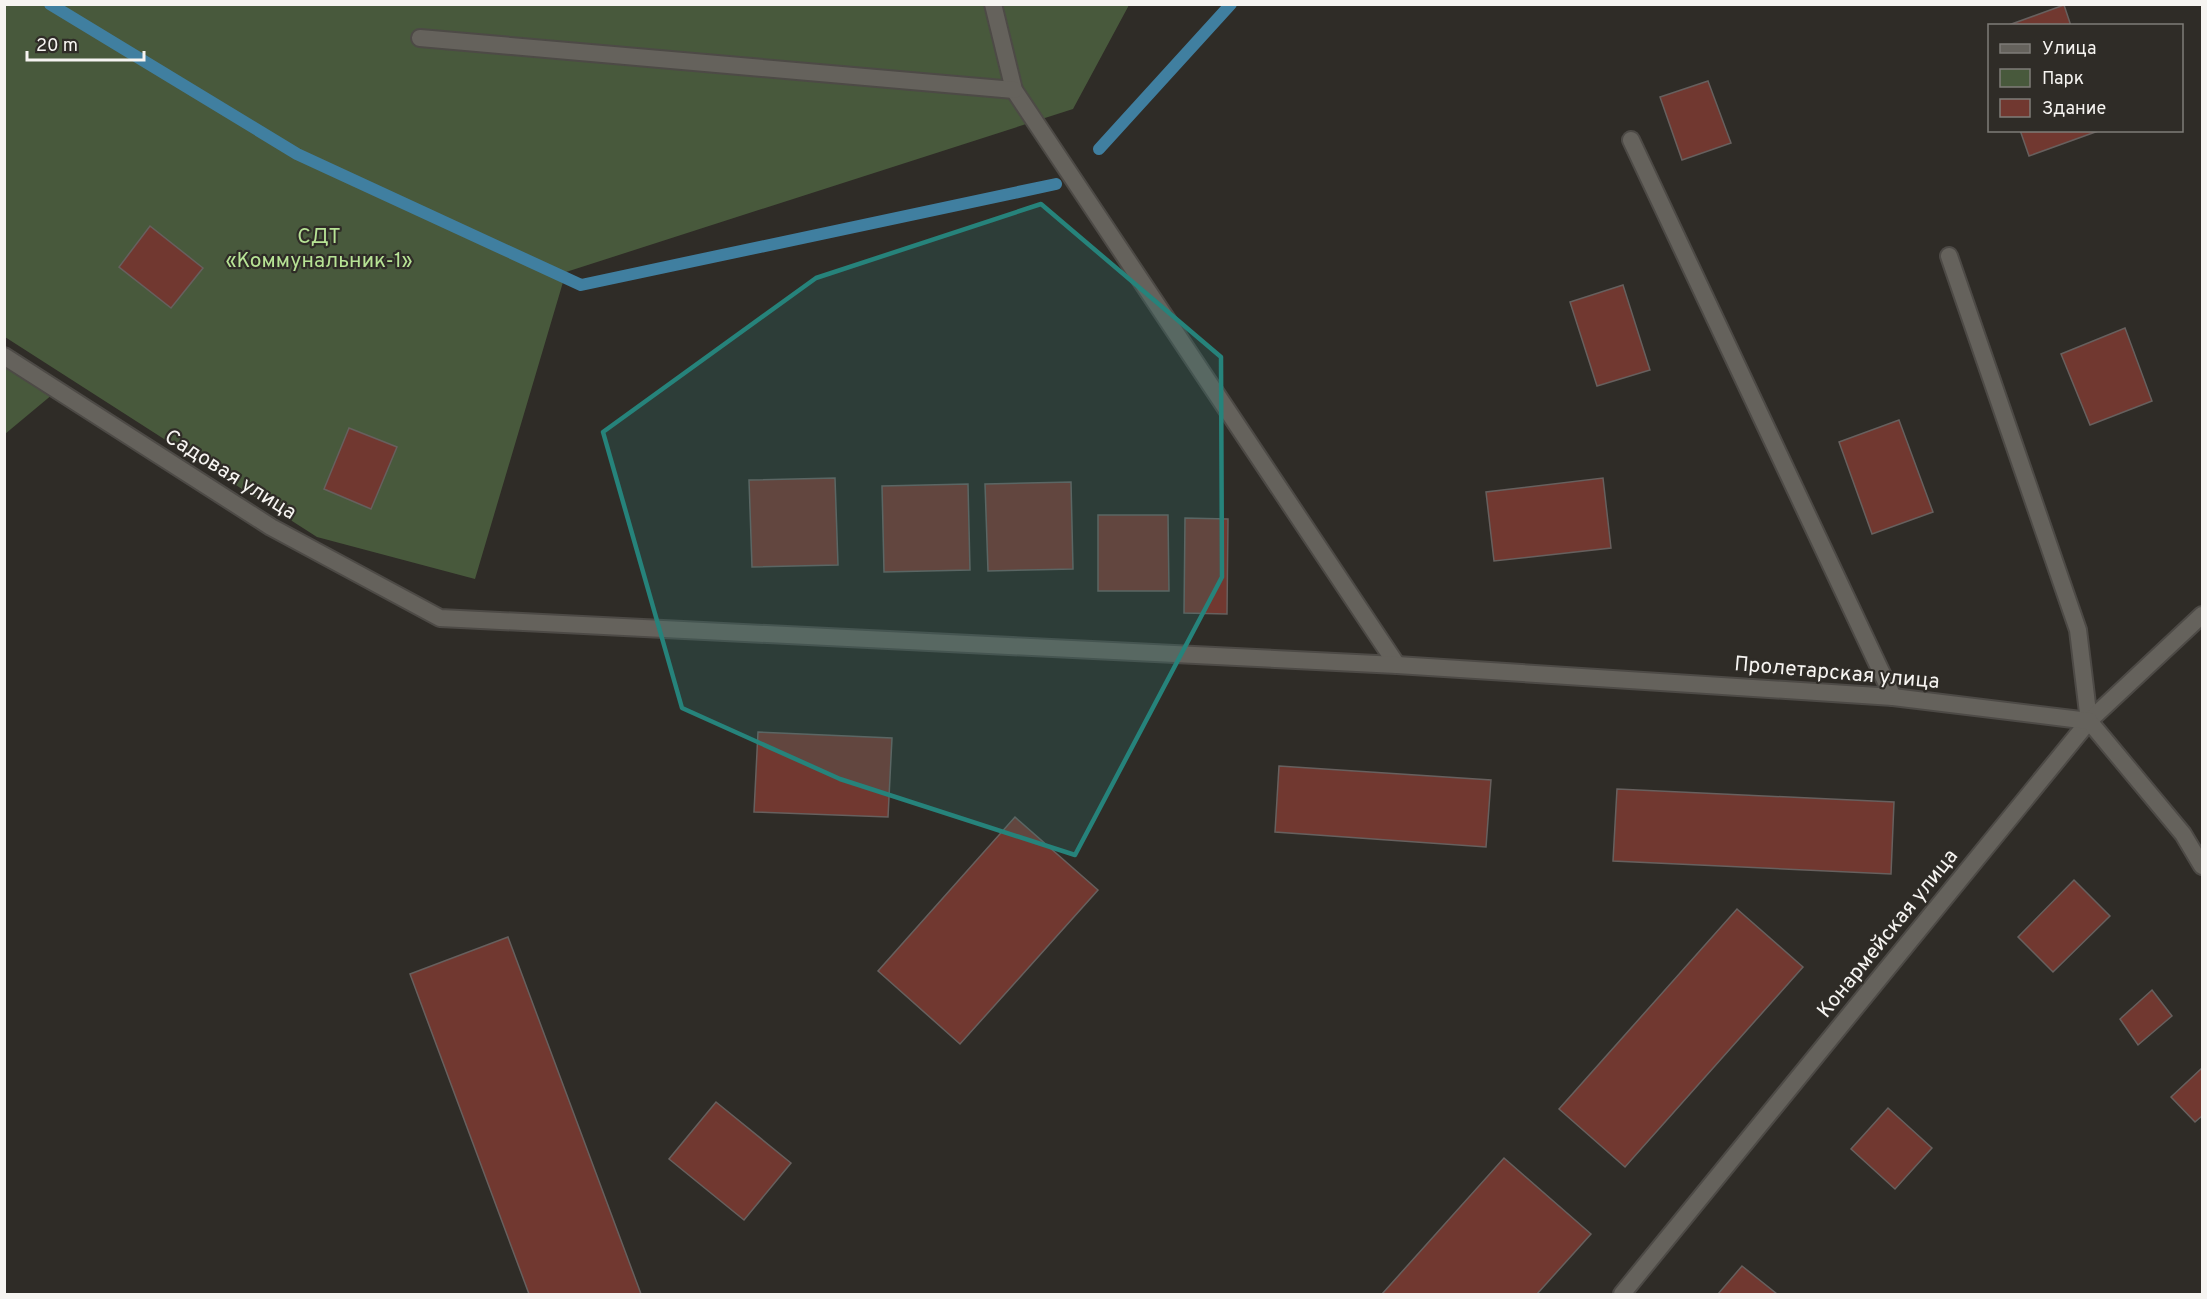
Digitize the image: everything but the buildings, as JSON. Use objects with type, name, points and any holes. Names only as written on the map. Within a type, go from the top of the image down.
[{"type":"street","points":[[993,4],[1014,90],[1397,665]]},
{"type":"street","points":[[420,38],[1014,90]]},
{"type":"street","points":[[1631,140],[1893,697]]},
{"type":"street","points":[[1949,256],[2078,630],[2089,722],[2183,834],[2202,866]]},
{"type":"street","name":"Садовая улица","points":[[4,356],[271,527],[440,618]]},
{"type":"street","name":"Конармейская улица","points":[[1622,1294],[2089,722],[2202,615]]},
{"type":"street","name":"Пролетарская улица","points":[[440,618],[1397,665],[1893,697],[2089,722]]},
{"type":"highlighted area","points":[[1041,204],[1221,357],[1222,577],[1075,855],[840,779],[682,708],[603,432],[816,278]]},
{"type":"green space","name":"СДТ «Коммунальник-1»","points":[[4,5],[1129,5],[1073,109],[566,272],[475,579],[317,537],[5,337]]},
{"type":"green space","points":[[5,363],[53,394],[5,434]]},
{"type":"waterway","points":[[50,4],[297,154],[581,285],[1056,184]]},
{"type":"waterway","points":[[1099,149],[1231,4]]}]
